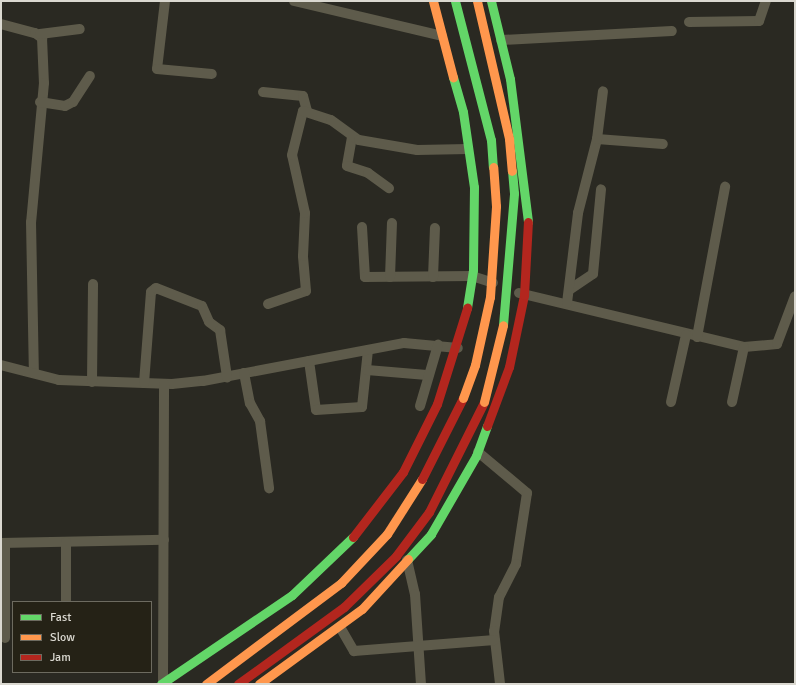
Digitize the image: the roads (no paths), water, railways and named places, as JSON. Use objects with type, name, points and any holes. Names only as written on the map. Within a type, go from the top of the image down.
[{"type":"main road","points":[[162,683],[292,595],[354,536],[403,472],[437,404],[458,348],[466,316],[471,280],[474,187],[463,112],[433,1]]},
{"type":"main road","points":[[206,684],[341,583],[387,534],[416,492],[463,398],[475,365],[490,297],[496,206],[491,140],[455,1]]},
{"type":"main road","points":[[238,684],[344,607],[396,556],[429,512],[484,402],[506,315],[514,193],[509,139],[477,1]]},
{"type":"main road","points":[[259,684],[340,627],[407,560],[431,534],[478,452],[519,331],[524,299],[529,209],[501,40],[491,1]]},
{"type":"street","points":[[165,1],[157,69],[212,74]]},
{"type":"street","points":[[294,1],[442,36]]},
{"type":"street","points":[[689,22],[759,21],[766,1]]},
{"type":"street","points":[[1,24],[40,34],[80,29]]},
{"type":"street","points":[[501,40],[672,30]]},
{"type":"street","points":[[34,373],[31,222],[38,118],[44,78],[40,34]]},
{"type":"street","points":[[40,102],[65,106],[73,102],[90,76]]},
{"type":"street","points":[[568,303],[578,213],[597,139],[603,91]]},
{"type":"street","points":[[263,92],[303,96],[307,111]]},
{"type":"street","points":[[268,304],[306,291],[303,256],[305,212],[292,155],[302,113],[307,111],[331,120],[352,137],[412,150],[468,149]]},
{"type":"street","points":[[352,137],[347,166],[368,173],[389,188]]},
{"type":"street","points":[[597,139],[663,144]]},
{"type":"street","points":[[697,337],[725,187]]},
{"type":"street","points":[[569,290],[593,274],[600,190]]},
{"type":"street","points":[[390,277],[392,223]]},
{"type":"street","points":[[362,228],[363,275],[390,277],[433,277],[471,280],[524,299],[568,303],[686,335],[744,346],[777,344],[795,296]]},
{"type":"street","points":[[433,277],[435,228]]},
{"type":"street","points":[[92,382],[93,284]]},
{"type":"street","points":[[144,383],[151,292],[156,288],[202,306],[209,322],[220,330],[227,377]]},
{"type":"street","points":[[671,402],[686,335]]},
{"type":"street","points":[[1,364],[59,380],[164,384],[227,377],[404,343],[458,348]]},
{"type":"street","points":[[420,406],[427,375],[438,345]]},
{"type":"street","points":[[732,402],[744,346]]},
{"type":"street","points":[[309,361],[314,407],[320,411],[362,407],[368,350]]},
{"type":"street","points":[[367,370],[427,375]]},
{"type":"street","points":[[244,373],[250,403],[260,421],[269,488]]},
{"type":"street","points":[[162,683],[164,384]]},
{"type":"street","points":[[478,452],[527,493],[516,564],[499,597],[495,640],[500,684]]},
{"type":"street","points":[[5,638],[3,543],[164,540]]},
{"type":"street","points":[[66,542],[66,601]]},
{"type":"street","points":[[407,560],[415,594],[421,684]]},
{"type":"street","points":[[340,627],[351,650],[495,640]]}]
